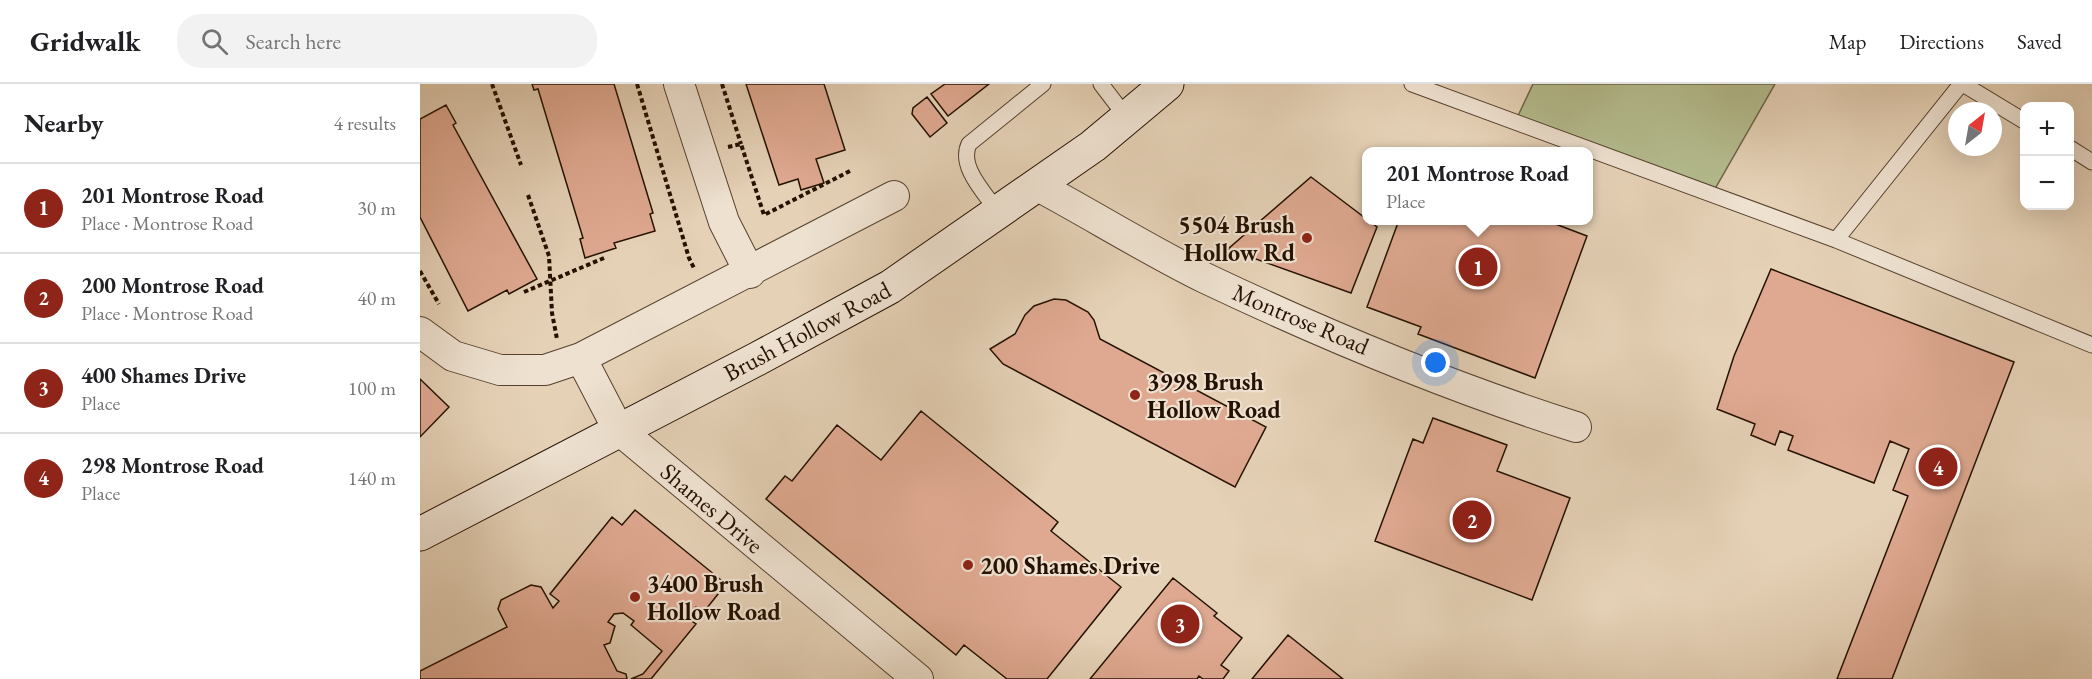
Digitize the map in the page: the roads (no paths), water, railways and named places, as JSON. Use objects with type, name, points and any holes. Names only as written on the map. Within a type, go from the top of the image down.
[{"type":"main road","name":"Brush Hollow Road","points":[[420,534],[618,429],[758,360],[864,302],[936,257],[1038,186],[1167,84]]},
{"type":"street","points":[[679,84],[724,222],[750,273]]},
{"type":"street","name":"Montrose Road","points":[[1038,186],[1204,277],[1385,356],[1524,411],[1576,427]]},
{"type":"street","points":[[420,332],[453,356],[500,370],[545,370],[574,360],[750,273],[894,196]]},
{"type":"street","points":[[574,360],[618,429]]},
{"type":"street","name":"Shames Drive","points":[[618,429],[918,679]]},
{"type":"lane","points":[[998,212],[967,165],[965,153],[969,144],[1043,84]]},
{"type":"lane","points":[[1101,84],[1126,118]]},
{"type":"lane","points":[[1412,84],[1583,147]]},
{"type":"lane","points":[[1836,240],[1962,84],[2020,118]]},
{"type":"lane","points":[[1593,151],[1836,240],[2092,345]]},
{"type":"lane","points":[[2074,151],[2092,162]]},
{"type":"place","name":"5504 Brush Hollow Rd","points":[[1307,238]]},
{"type":"place","name":"201 Montrose Road","points":[[1478,267]]},
{"type":"place","name":"3998 Brush Hollow Road","points":[[1135,395]]},
{"type":"place","name":"298 Montrose Road","points":[[1938,467]]},
{"type":"place","name":"200 Montrose Road","points":[[1472,520]]},
{"type":"place","name":"200 Shames Drive","points":[[968,565]]},
{"type":"place","name":"3400 Brush Hollow Road","points":[[635,597]]},
{"type":"place","name":"400 Shames Drive","points":[[1180,624]]}]
